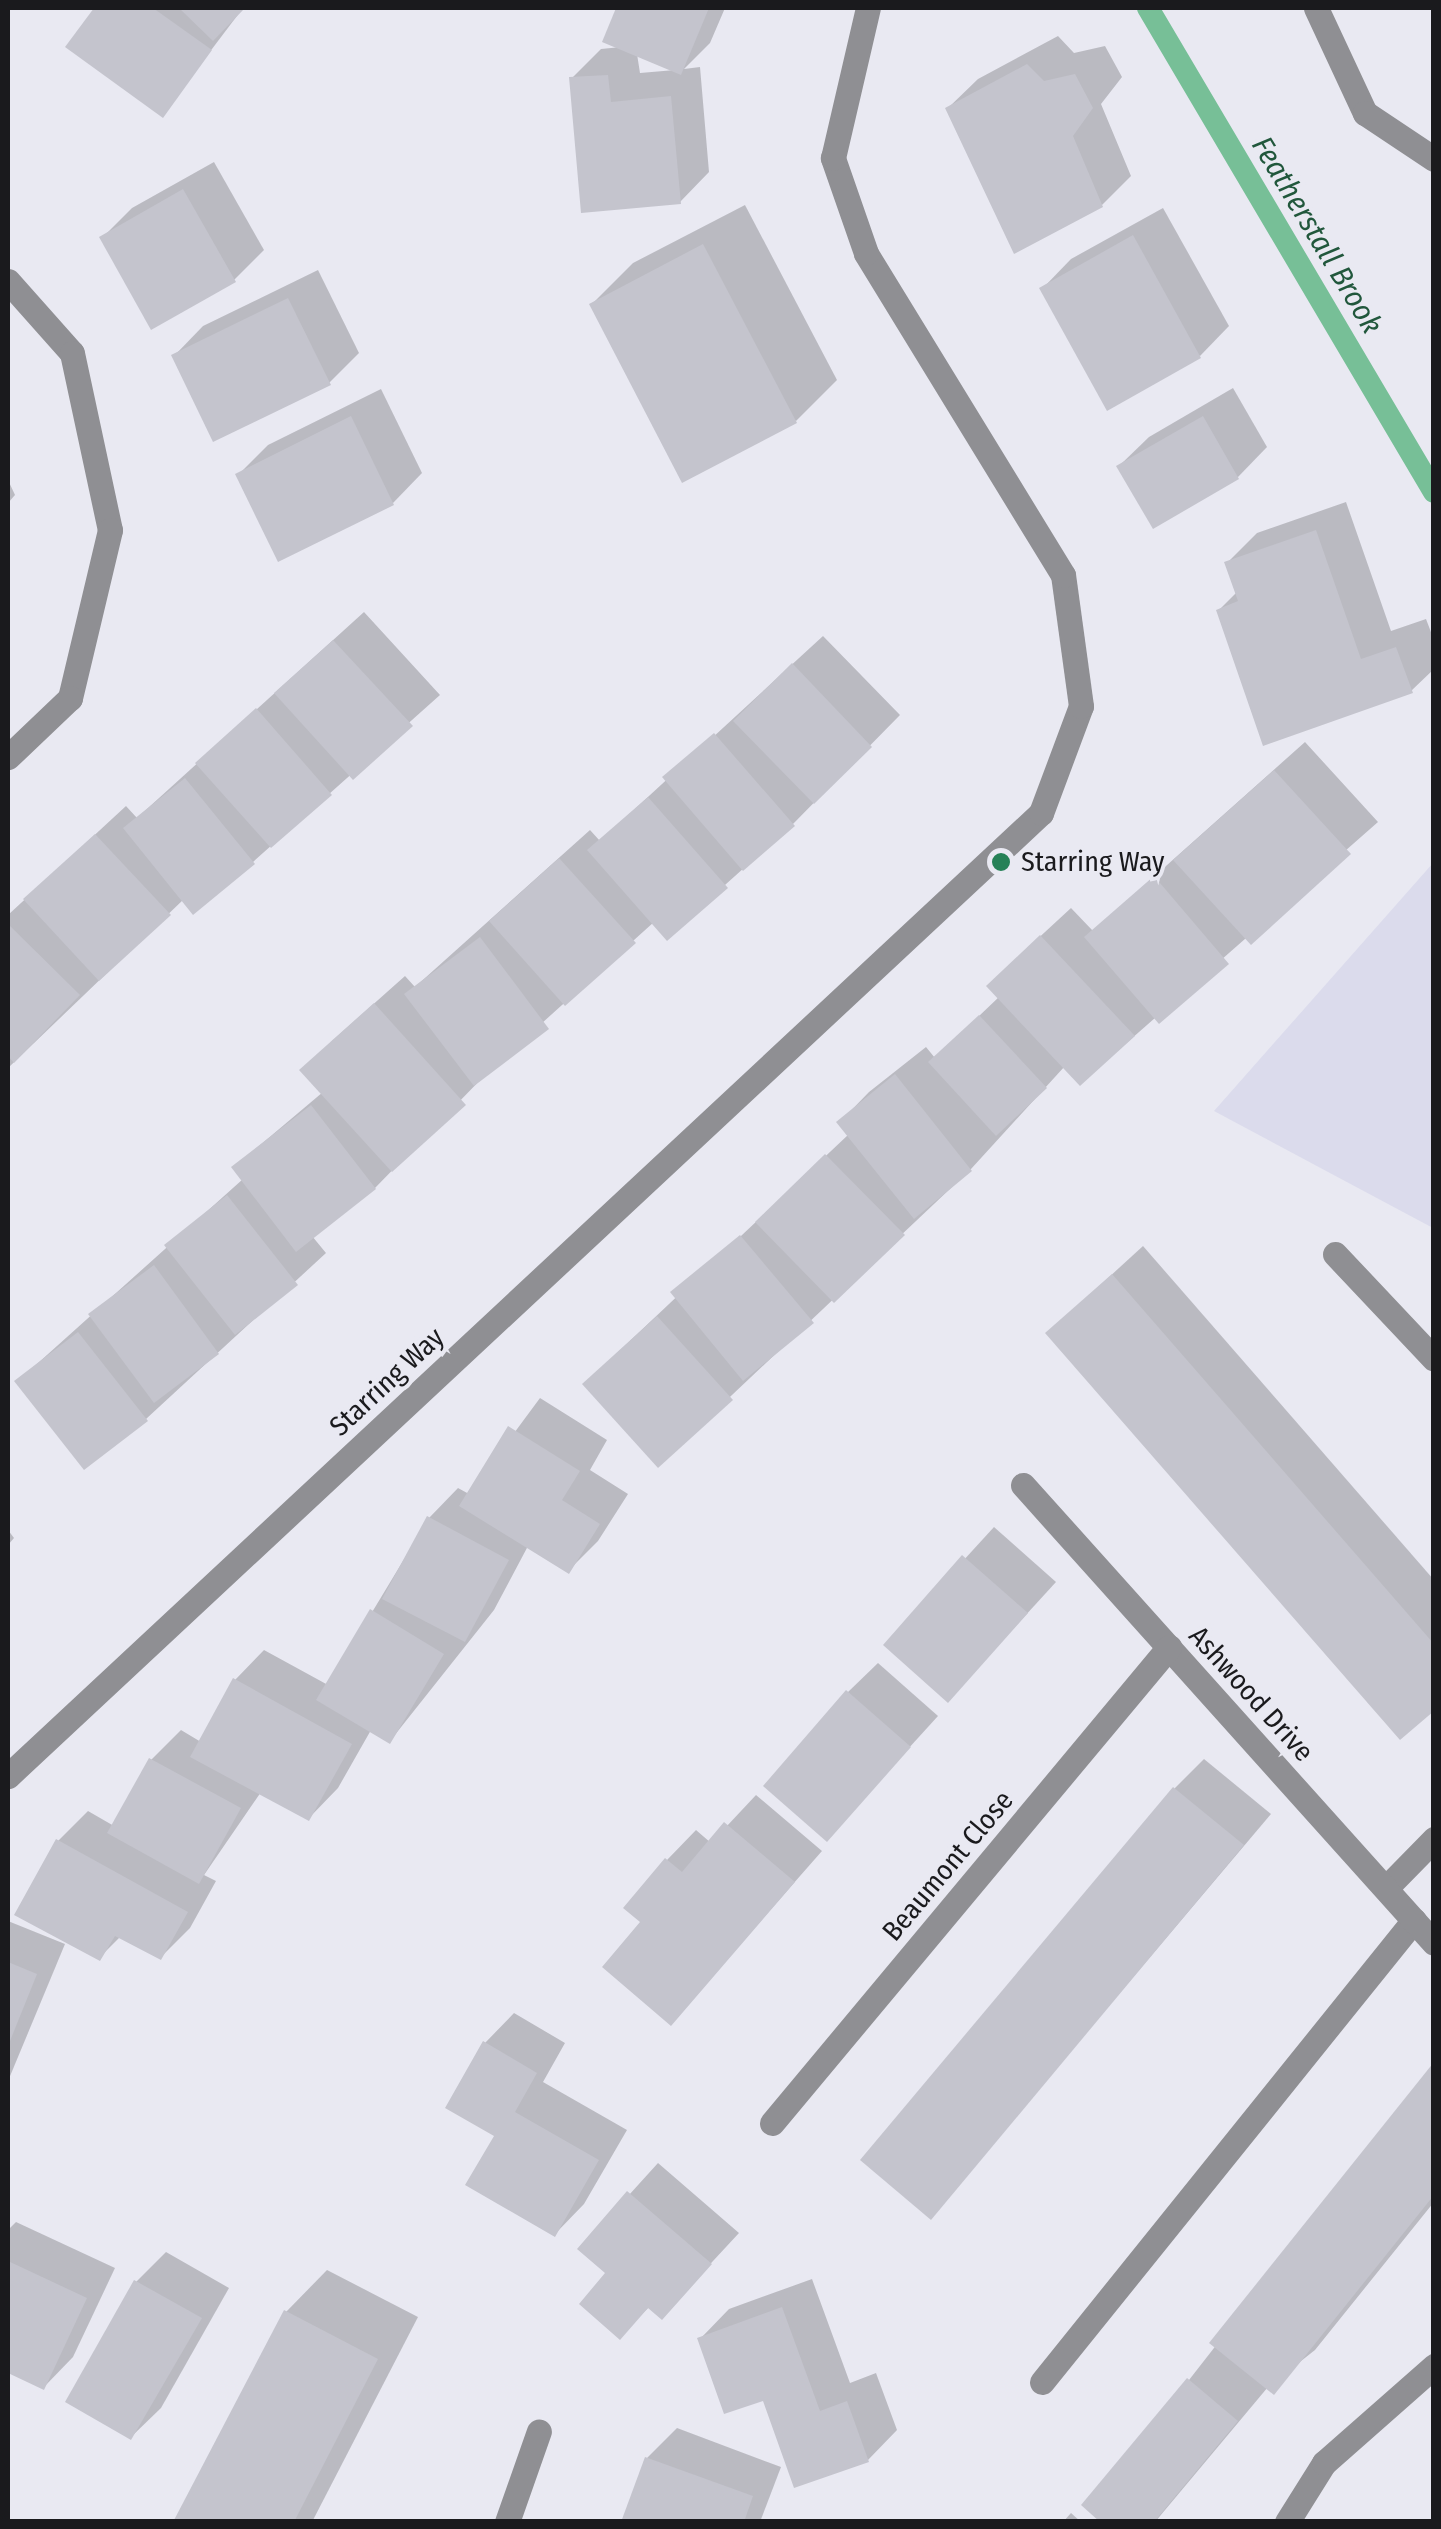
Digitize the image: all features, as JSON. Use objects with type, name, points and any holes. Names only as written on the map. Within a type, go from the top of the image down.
[{"type":"street","name":"Starring Way","points":[[8,1776],[1042,812],[1080,706],[1063,575],[866,252],[832,158],[868,8]]},
{"type":"street","points":[[1316,8],[1365,113],[1434,159]]},
{"type":"street","points":[[8,281],[72,353],[110,530],[70,698],[8,757]]},
{"type":"street","points":[[1336,1254],[1434,1359]]},
{"type":"street","name":"Ashwood Drive","points":[[1023,1486],[1434,1943]]},
{"type":"street","name":"Beaumont Close","points":[[772,2123],[1170,1648]]},
{"type":"street","points":[[1386,1888],[1434,1839]]},
{"type":"street","points":[[1042,2382],[1414,1920]]},
{"type":"street","points":[[1287,2522],[1324,2463],[1434,2366]]},
{"type":"street","points":[[508,2522],[539,2430]]},
{"type":"shaded area","points":[[1433,863],[1433,1228],[1214,1111]]},
{"type":"building","points":[[94,8],[153,8],[212,50],[163,118],[65,47]]},
{"type":"building","points":[[179,8],[245,8],[213,41]]},
{"type":"building","points":[[616,8],[709,8],[681,75],[602,42]]},
{"type":"building","points":[[1027,64],[1044,81],[1075,74],[1093,108],[1073,136],[1103,207],[1014,254],[945,108]]},
{"type":"building","points":[[608,75],[611,102],[671,96],[681,204],[581,213],[569,77]]},
{"type":"building","points":[[183,189],[236,282],[151,330],[99,237]]},
{"type":"building","points":[[1133,235],[1201,358],[1107,411],[1039,288]]},
{"type":"building","points":[[703,244],[797,423],[682,483],[589,304]]},
{"type":"building","points":[[288,298],[331,385],[213,442],[171,355]]},
{"type":"building","points":[[351,416],[394,505],[278,562],[235,474]]},
{"type":"building","points":[[1203,416],[1239,479],[1153,529],[1116,466]]},
{"type":"building","points":[[1316,530],[1361,659],[1396,647],[1413,693],[1263,746],[1216,610],[1238,601],[1224,562]]},
{"type":"building","points":[[333,640],[413,726],[353,780],[274,693]]},
{"type":"building","points":[[792,663],[872,747],[814,804],[733,721]]},
{"type":"building","points":[[256,708],[332,795],[271,848],[195,763]]},
{"type":"building","points":[[714,733],[795,826],[743,871],[662,777]]},
{"type":"building","points":[[1274,770],[1351,854],[1251,945],[1173,860]]},
{"type":"building","points":[[185,778],[255,864],[193,915],[123,828]]},
{"type":"building","points":[[648,797],[728,888],[667,941],[587,850]]},
{"type":"building","points":[[95,834],[171,915],[99,981],[23,899]]},
{"type":"building","points":[[559,858],[636,943],[565,1006],[489,921]]},
{"type":"building","points":[[1154,876],[1229,964],[1159,1024],[1084,937]]},
{"type":"building","points":[[8,924],[80,995],[14,1063],[8,1056]]},
{"type":"building","points":[[1040,935],[1135,1036],[1080,1086],[986,986]]},
{"type":"building","points":[[480,937],[549,1029],[474,1086],[404,994]]},
{"type":"building","points":[[374,1003],[466,1105],[392,1172],[299,1070]]},
{"type":"building","points":[[979,1015],[1047,1088],[996,1136],[928,1062]]},
{"type":"building","points":[[895,1074],[972,1171],[914,1219],[836,1122]]},
{"type":"building","points":[[311,1105],[376,1189],[296,1252],[231,1167]]},
{"type":"building","points":[[825,1154],[905,1235],[834,1303],[755,1222]]},
{"type":"building","points":[[227,1195],[298,1285],[235,1335],[164,1245]]},
{"type":"building","points":[[740,1235],[814,1323],[743,1381],[670,1292]]},
{"type":"building","points":[[154,1265],[219,1354],[154,1403],[88,1314]]},
{"type":"building","points":[[1112,1274],[1434,1644],[1434,1711],[1400,1740],[1045,1333]]},
{"type":"building","points":[[657,1316],[733,1400],[658,1468],[582,1384]]},
{"type":"building","points":[[78,1332],[148,1421],[84,1470],[14,1381]]},
{"type":"building","points":[[508,1426],[580,1471],[562,1500],[600,1524],[569,1574],[459,1506]]},
{"type":"building","points":[[427,1516],[509,1560],[465,1642],[382,1599]]},
{"type":"building","points":[[962,1555],[1028,1613],[948,1703],[883,1645]]},
{"type":"building","points":[[370,1609],[444,1654],[390,1744],[316,1700]]},
{"type":"building","points":[[233,1678],[352,1744],[309,1821],[190,1757]]},
{"type":"building","points":[[846,1690],[911,1747],[827,1842],[763,1786]]},
{"type":"building","points":[[149,1758],[241,1808],[199,1884],[107,1833]]},
{"type":"building","points":[[1173,1787],[1244,1845],[931,2220],[860,2160]]},
{"type":"building","points":[[724,1822],[795,1882],[671,2026],[602,1967],[640,1922],[623,1908],[665,1858],[682,1872]]},
{"type":"building","points":[[56,1839],[188,1912],[161,1960],[115,1936],[100,1961],[14,1915]]},
{"type":"building","points":[[8,1962],[37,1974],[8,2046]]},
{"type":"building","points":[[483,2041],[537,2073],[515,2112],[599,2160],[555,2237],[465,2185],[494,2136],[445,2108]]},
{"type":"building","points":[[1434,2062],[1434,2195],[1274,2395],[1209,2343]]},
{"type":"building","points":[[627,2191],[712,2264],[662,2320],[648,2308],[620,2340],[579,2304],[605,2273],[577,2249]]},
{"type":"building","points":[[8,2261],[87,2298],[44,2390],[8,2373]]},
{"type":"building","points":[[134,2280],[202,2318],[131,2440],[65,2402]]},
{"type":"building","points":[[782,2307],[820,2411],[847,2401],[869,2462],[794,2488],[763,2401],[724,2414],[697,2338]]},
{"type":"building","points":[[284,2310],[378,2359],[294,2522],[173,2522]]},
{"type":"building","points":[[1187,2378],[1238,2421],[1154,2522],[1100,2522],[1081,2505]]},
{"type":"building","points":[[645,2457],[753,2496],[744,2522],[621,2522]]},
{"type":"waterway","name":"Featherstall Brook","points":[[1148,8],[1434,492]]},
{"type":"place","name":"Starring Way","points":[[1001,862]]}]
